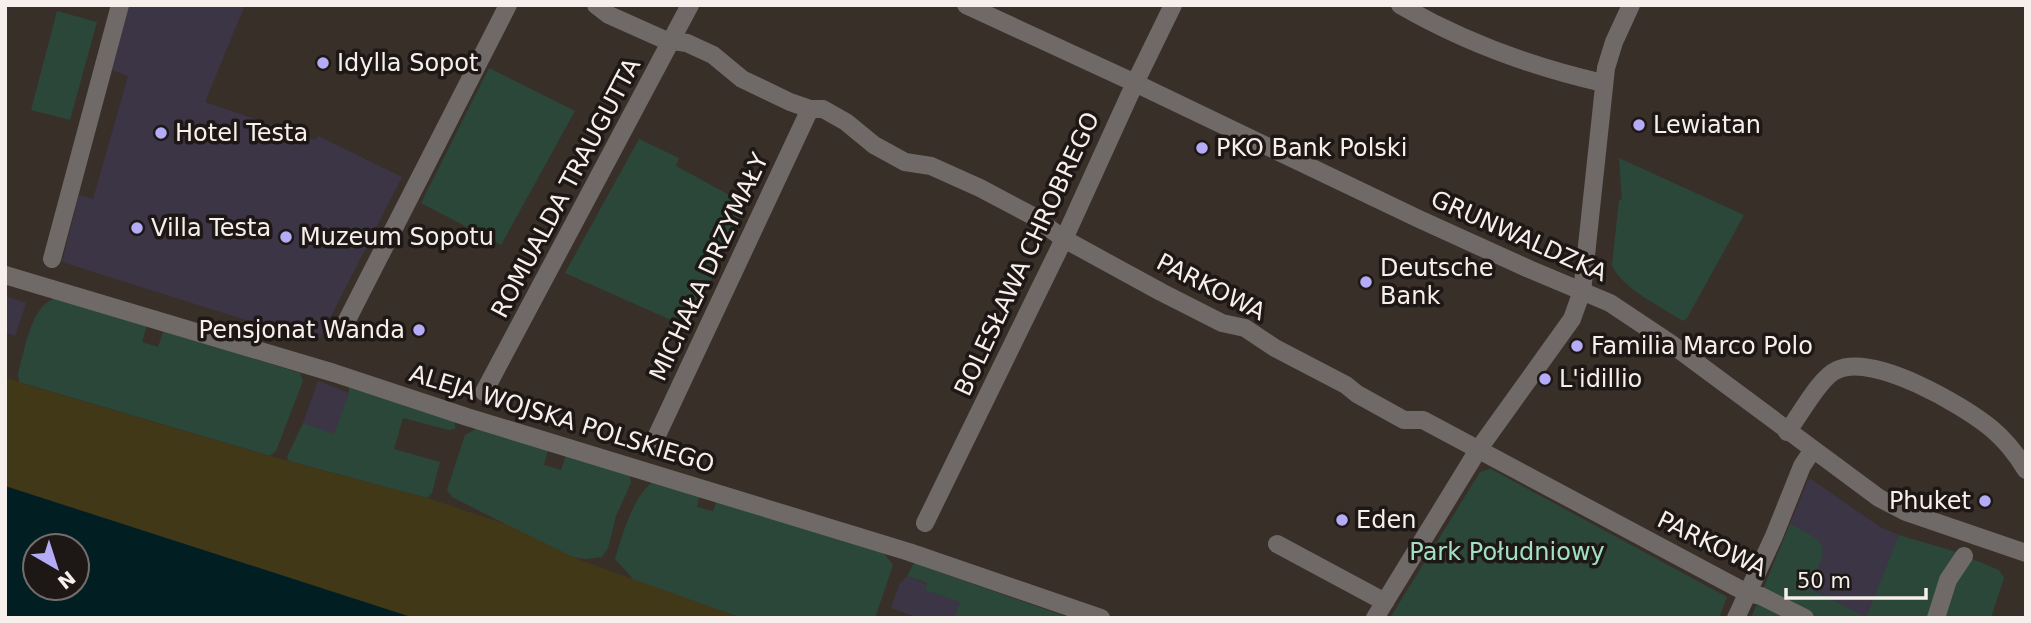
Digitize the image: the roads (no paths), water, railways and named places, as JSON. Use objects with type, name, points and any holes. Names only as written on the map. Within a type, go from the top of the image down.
[{"type":"street","points":[[52,259],[120,5]]},
{"type":"street","points":[[344,326],[508,5]]},
{"type":"street","name":"PARKOWA","points":[[596,5],[609,15],[672,42],[687,43],[713,55],[742,79],[790,102],[810,109],[823,109],[846,122],[874,145],[905,162],[931,166],[980,188],[1031,215],[1064,239],[1222,323],[1245,328],[1275,348],[1346,385],[1404,420],[1423,420],[1747,593],[1760,596],[1797,616]]},
{"type":"street","name":"ROMUALDA TRAUGUTTA","points":[[484,392],[690,5]]},
{"type":"street","name":"GRUNWALDZKA","points":[[966,5],[1419,219],[1625,312],[1812,451],[1889,504],[2026,553]]},
{"type":"street","name":"BOLESŁAWA CHROBREGO","points":[[925,523],[1064,239],[1135,83],[1174,5]]},
{"type":"street","points":[[1400,5],[1473,41],[1603,83]]},
{"type":"street","points":[[1375,618],[1478,450],[1572,319],[1582,291],[1603,83],[1614,42],[1631,5]]},
{"type":"street","name":"MICHAŁA DRZYMAŁY","points":[[652,446],[810,109]]},
{"type":"street","name":"ALEJA WOJSKA POLSKIEGO","points":[[5,275],[334,373],[471,418],[909,552],[1101,618]]},
{"type":"street","points":[[1787,432],[1826,377],[1837,369],[1859,367],[1912,382],[1947,397],[1992,429],[2017,454],[2026,470]]},
{"type":"street","points":[[1736,618],[1774,536],[1802,466],[1812,451]]},
{"type":"street","points":[[1277,544],[1385,602]]},
{"type":"street","points":[[1936,618],[1948,580],[1964,556]]},
{"type":"water","points":[[5,486],[414,618],[5,618]]},
{"type":"place","name":"Idylla Sopot","points":[[323,63]]},
{"type":"place","name":"Lewiatan","points":[[1639,125]]},
{"type":"place","name":"Hotel Testa","points":[[161,133]]},
{"type":"place","name":"PKO Bank Polski","points":[[1202,148]]},
{"type":"place","name":"Villa Testa","points":[[137,228]]},
{"type":"place","name":"Muzeum Sopotu","points":[[286,237]]},
{"type":"place","name":"Deutsche Bank","points":[[1366,282]]},
{"type":"place","name":"Pensjonat Wanda","points":[[419,330]]},
{"type":"place","name":"Familia Marco Polo","points":[[1577,346]]},
{"type":"place","name":"L'idillio","points":[[1545,379]]},
{"type":"place","name":"Phuket","points":[[1985,501]]},
{"type":"place","name":"Eden","points":[[1342,520]]},
{"type":"park label","name":"Park Południowy","points":[[1507,552]]}]
